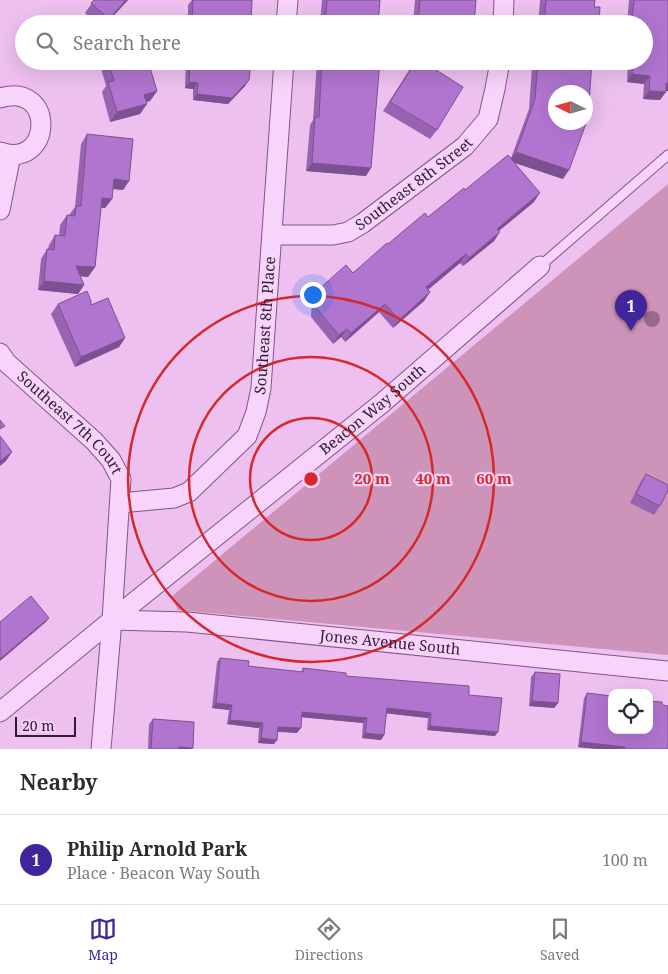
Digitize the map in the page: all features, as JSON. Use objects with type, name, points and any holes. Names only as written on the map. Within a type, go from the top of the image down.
[{"type":"street","points":[[287,15],[288,0]]},
{"type":"street","points":[[503,15],[504,0]]},
{"type":"street","name":"Southeast 8th Place","points":[[120,503],[174,498],[189,492],[247,436],[256,412],[261,388],[283,70]]},
{"type":"street","name":"Southeast 8th Street","points":[[272,235],[333,235],[348,232],[363,223],[465,146],[488,119],[498,70]]},
{"type":"street","points":[[0,98],[9,95],[28,99],[35,106],[41,119],[41,134],[29,150],[20,154],[5,153],[0,210]]},
{"type":"street","name":"Beacon Way South","points":[[0,712],[381,404],[540,266]]},
{"type":"street","name":"Southeast 7th Court","points":[[0,353],[6,362],[94,441],[111,460],[121,480],[101,749]]},
{"type":"street","name":"Jones Avenue South","points":[[112,620],[187,622],[668,671]]},
{"type":"lane","name":"Beacon Way South","points":[[540,266],[668,155]]},
{"type":"shaded area","points":[[668,184],[668,655],[178,610],[171,597]]},
{"type":"building","points":[[94,0],[126,0],[113,15],[104,15],[91,3]]},
{"type":"building","points":[[193,0],[252,0],[251,15],[192,15]]},
{"type":"building","points":[[327,0],[380,0],[379,15],[326,15]]},
{"type":"building","points":[[420,0],[476,0],[475,15],[419,15]]},
{"type":"building","points":[[546,0],[595,0],[594,7],[600,7],[600,15],[545,15]]},
{"type":"building","points":[[634,0],[668,0],[668,83],[666,83],[666,92],[649,91],[650,76],[632,74],[632,70],[653,70],[653,15],[632,15]]},
{"type":"building","points":[[111,70],[151,70],[157,91],[144,95],[147,104],[117,112],[108,82],[114,81]]},
{"type":"building","points":[[190,70],[250,70],[249,80],[232,98],[197,94],[198,83],[189,82]]},
{"type":"building","points":[[322,70],[379,70],[371,168],[312,163],[315,117],[319,117]]},
{"type":"building","points":[[410,70],[436,70],[463,87],[437,130],[390,102]]},
{"type":"building","points":[[537,70],[591,70],[590,85],[548,85],[548,130],[584,130],[569,170],[516,152],[535,99]]},
{"type":"building","points":[[87,134],[133,139],[129,181],[114,179],[112,199],[102,198],[95,267],[76,266],[84,285],[44,281],[47,249],[54,250],[55,235],[65,236],[67,215],[75,216],[76,206],[81,206]]},
{"type":"building","points":[[508,155],[540,193],[497,229],[500,232],[469,258],[466,254],[426,287],[430,292],[399,320],[385,304],[351,333],[347,329],[339,335],[317,309],[318,290],[346,265],[353,273],[425,213],[428,217]]},
{"type":"building","points":[[87,291],[91,305],[108,298],[125,338],[81,357],[58,304]]},
{"type":"building","points":[[0,420],[5,426],[0,429]]},
{"type":"building","points":[[0,436],[12,452],[0,461]]},
{"type":"building","points":[[646,474],[668,485],[668,490],[660,506],[636,494]]},
{"type":"building","points":[[31,596],[49,618],[0,659],[0,622]]},
{"type":"building","points":[[220,658],[249,661],[248,666],[303,672],[303,668],[346,673],[346,676],[469,686],[469,695],[502,698],[498,732],[430,726],[431,713],[387,708],[384,735],[365,733],[367,718],[302,712],[301,728],[278,727],[277,740],[261,738],[263,723],[230,720],[232,705],[216,703]]},
{"type":"building","points":[[535,672],[560,674],[558,703],[532,701]]},
{"type":"building","points":[[587,693],[608,696],[608,734],[653,734],[653,701],[662,702],[662,705],[668,706],[668,749],[625,749],[625,747],[581,742]]},
{"type":"building","points":[[153,719],[194,722],[193,748],[151,749]]},
{"type":"place","name":"Philip Arnold Park","points":[[631,331]]}]
